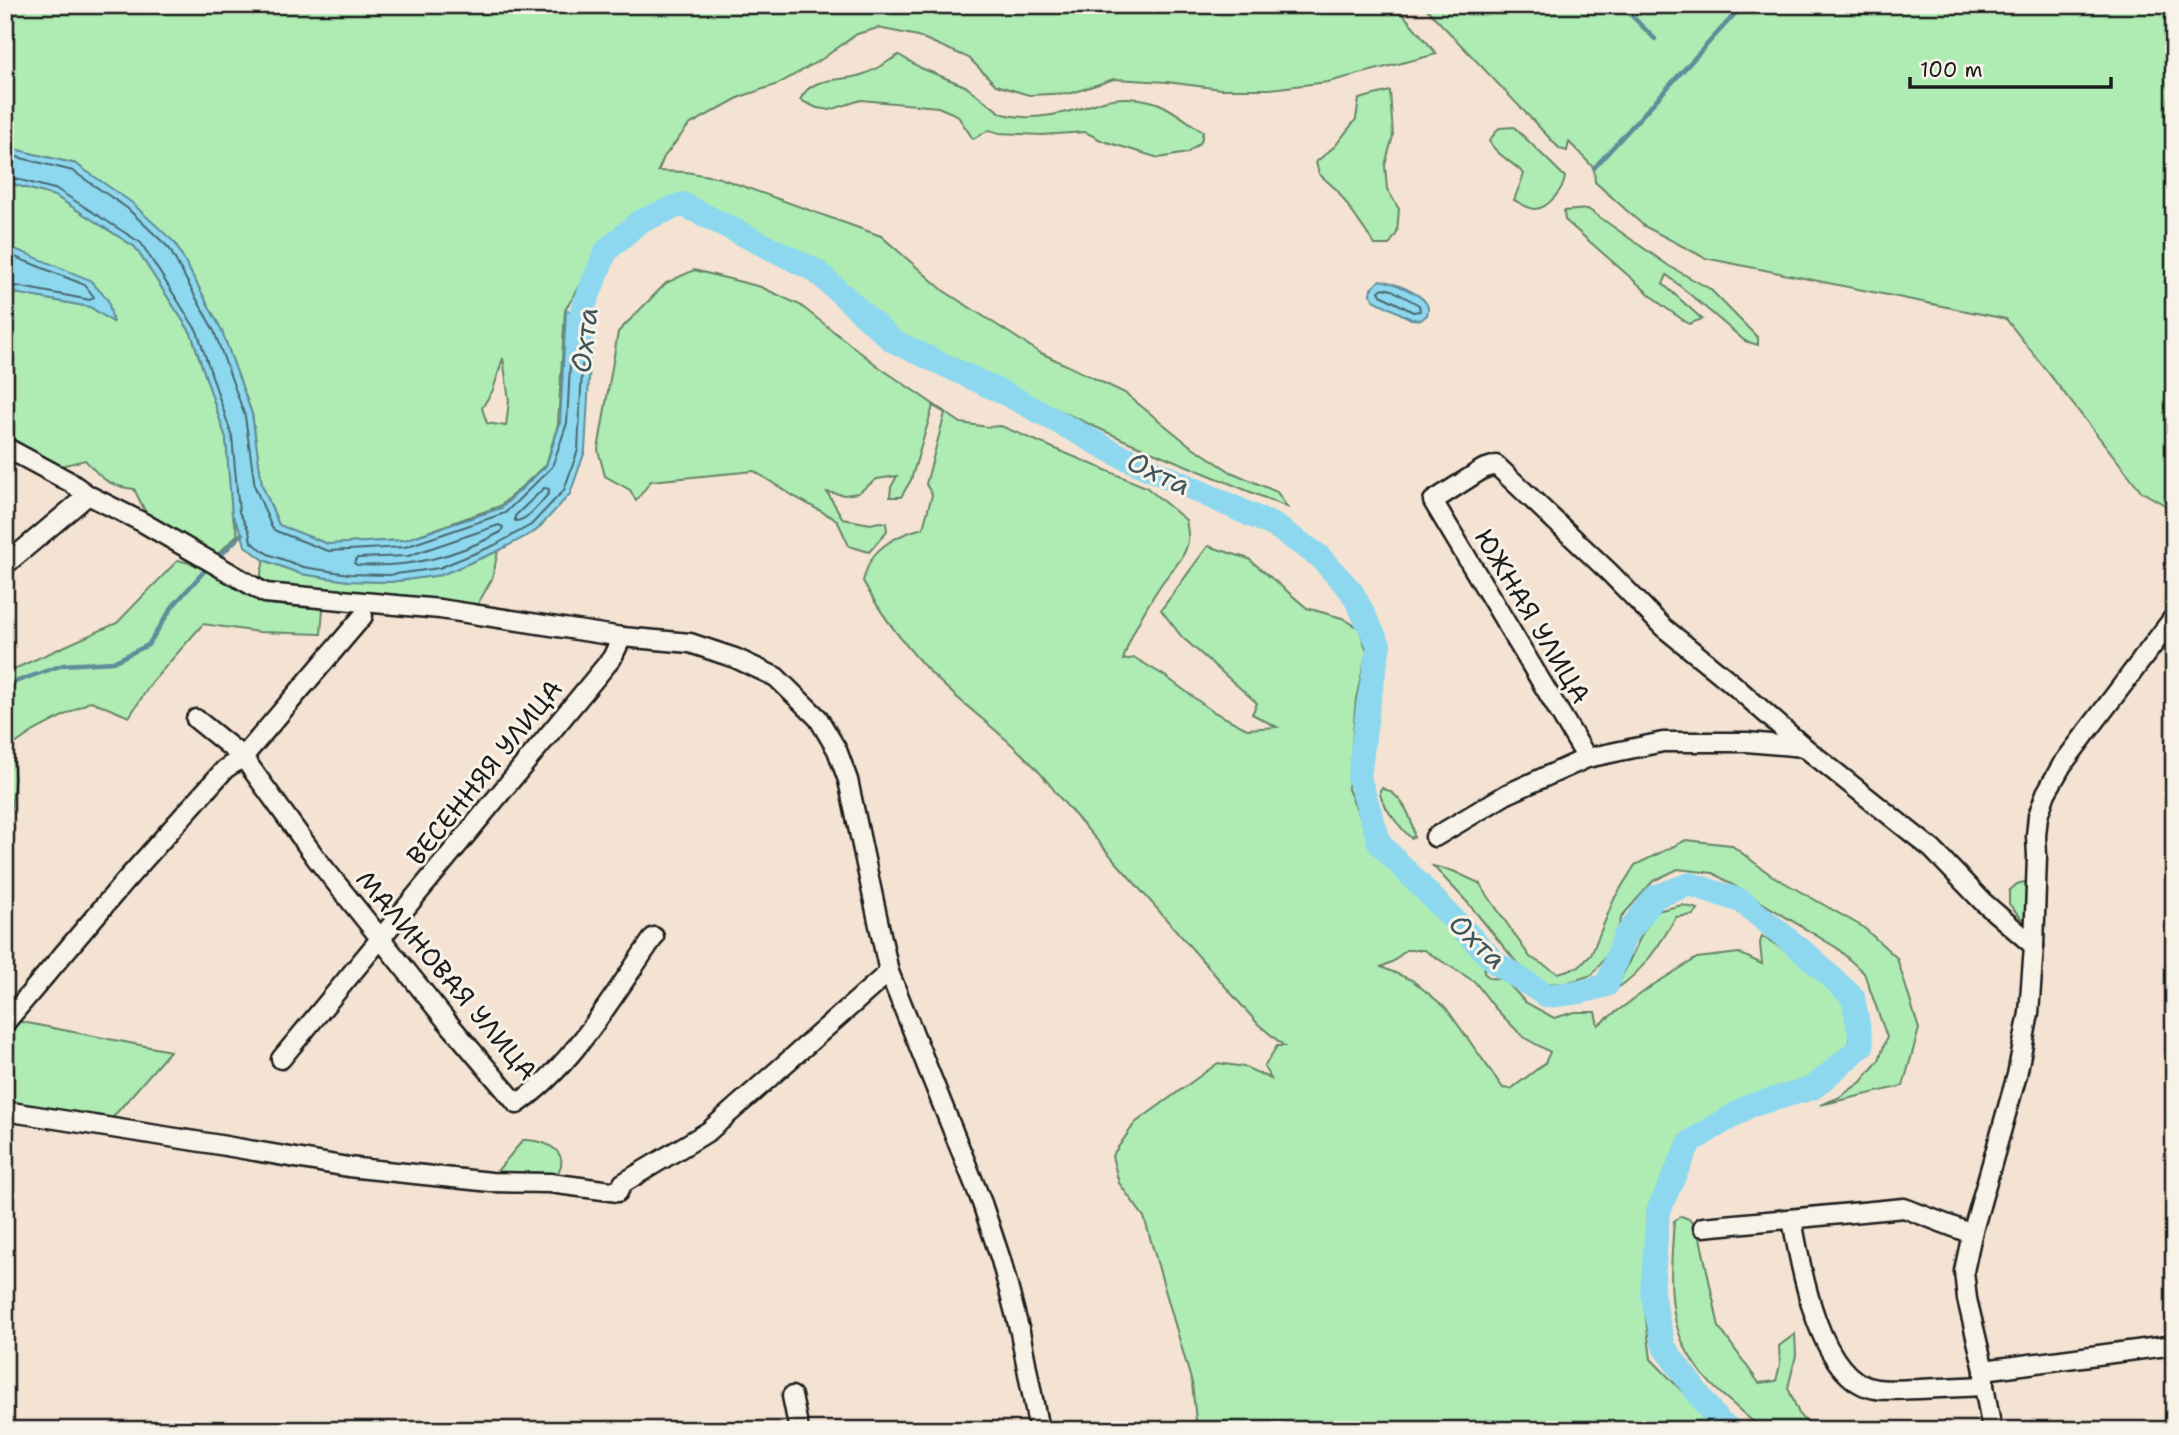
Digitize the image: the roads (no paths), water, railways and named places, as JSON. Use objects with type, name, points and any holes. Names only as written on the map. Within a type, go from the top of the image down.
[{"type":"street","points":[[5,447],[265,593],[440,609],[622,637],[690,643],[735,658],[776,677],[818,718],[837,750],[848,780],[889,972],[982,1203],[1001,1260],[1020,1332],[1039,1430]]},
{"type":"street","name":"ЮЖНАЯ УЛИЦА","points":[[1587,758],[1433,501],[1483,469],[1496,465],[1663,627],[1804,747]]},
{"type":"street","points":[[5,565],[88,495]]},
{"type":"street","points":[[5,1023],[126,880],[225,769],[243,757],[363,616]]},
{"type":"street","points":[[1992,1430],[1984,1378],[1966,1299],[1964,1271],[2017,1074],[2029,1013],[2038,816],[2046,793],[2062,765],[2174,617]]},
{"type":"street","name":"ВЕСЕННЯЯ УЛИЦА","points":[[281,1059],[612,658],[622,637]]},
{"type":"street","name":"МАЛИНОВАЯ УЛИЦА","points":[[196,719],[243,757],[316,858],[517,1104],[534,1093],[582,1041],[654,937]]},
{"type":"street","points":[[1435,836],[1507,794],[1587,758],[1663,742],[1747,742],[1804,747],[1932,849],[1983,902],[2034,946]]},
{"type":"street","points":[[5,1111],[348,1167],[491,1182],[550,1183],[618,1192],[624,1183],[709,1132],[889,972]]},
{"type":"street","points":[[1703,1227],[1904,1208],[1972,1234]]},
{"type":"street","points":[[1792,1219],[1803,1274],[1829,1350],[1858,1383],[1874,1389],[1895,1390],[1984,1378],[2174,1345]]},
{"type":"street","points":[[792,1396],[799,1430]]},
{"type":"water","points":[[5,147],[76,164],[131,202],[175,243],[221,329],[252,414],[262,485],[279,525],[328,544],[405,540],[501,508],[546,466],[560,423],[566,310],[592,323],[585,451],[570,494],[536,531],[498,551],[441,575],[390,582],[349,581],[301,574],[264,560],[245,546],[232,514],[226,438],[191,333],[135,247],[55,196],[5,182]]},
{"type":"water","points":[[5,242],[10,247],[90,280],[108,300],[113,322],[90,307],[5,293]]},
{"type":"water","points":[[1380,280],[1418,295],[1427,304],[1427,315],[1421,320],[1411,319],[1374,300],[1370,294],[1371,289]]},
{"type":"waterway","points":[[1621,5],[1655,39]]},
{"type":"waterway","points":[[1594,168],[1743,5]]},
{"type":"waterway","name":"Охта","points":[[581,352],[582,311],[606,251],[639,222],[682,204],[816,271],[893,341],[1010,396],[1117,454],[1275,526],[1319,556],[1352,592],[1379,645],[1359,778],[1380,844],[1496,963],[1547,996],[1581,992],[1607,985],[1624,938],[1655,897],[1690,884],[1741,901],[1805,953],[1853,997],[1862,1046],[1813,1088],[1749,1106],[1690,1142],[1658,1211],[1652,1293],[1664,1347],[1718,1421],[1731,1430]]},
{"type":"waterway","points":[[217,559],[242,534]]},
{"type":"waterway","points":[[5,689],[12,683],[63,665],[113,662],[148,645],[173,606],[208,567]]}]
